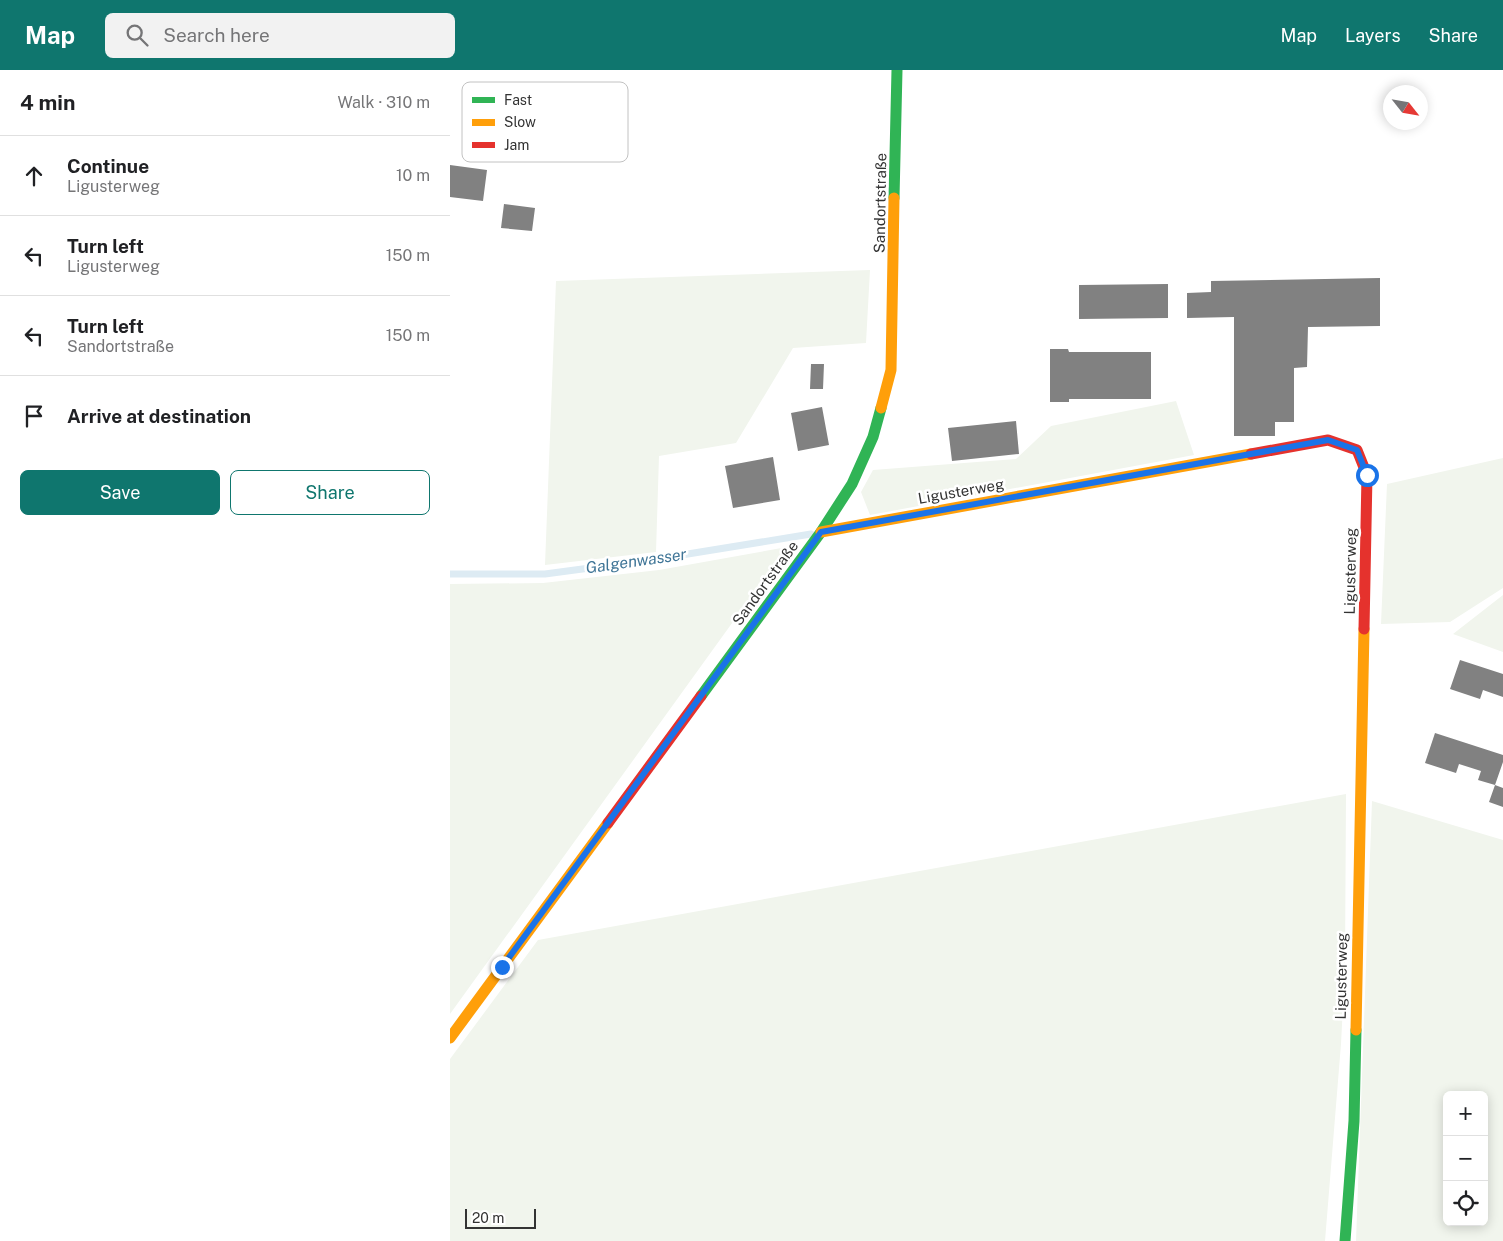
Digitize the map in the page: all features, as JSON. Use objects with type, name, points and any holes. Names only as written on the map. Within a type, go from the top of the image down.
[{"type":"street","name":"Sandortstraße","points":[[450,1038],[821,532],[852,484],[873,437],[891,370],[897,70]]},
{"type":"street","name":"Ligusterweg","points":[[821,532],[1328,440],[1357,450],[1367,475],[1354,1122],[1345,1241]]},
{"type":"shaded area","points":[[870,270],[866,343],[793,348],[736,443],[659,456],[656,552],[545,565],[556,281]]},
{"type":"shaded area","points":[[1176,401],[1194,455],[870,515],[861,492],[873,470],[1016,459],[1051,426]]},
{"type":"shaded area","points":[[1503,458],[1503,588],[1450,622],[1381,624],[1387,484]]},
{"type":"shaded area","points":[[787,547],[450,1014],[450,584],[543,583],[659,570]]},
{"type":"shaded area","points":[[1503,595],[1503,652],[1453,634]]},
{"type":"shaded area","points":[[1346,794],[1345,966],[1341,1044],[1325,1241],[450,1241],[450,1059],[538,940]]},
{"type":"shaded area","points":[[1372,801],[1503,840],[1503,1241],[1356,1241]]},
{"type":"building","points":[[450,165],[487,170],[483,201],[450,197]]},
{"type":"building","points":[[504,204],[535,208],[532,231],[501,228]]},
{"type":"building","points":[[1380,278],[1380,326],[1308,327],[1307,367],[1294,368],[1294,422],[1275,422],[1275,436],[1234,436],[1234,317],[1187,318],[1187,293],[1211,292],[1211,281]]},
{"type":"building","points":[[1168,284],[1168,318],[1079,319],[1079,285]]},
{"type":"building","points":[[1050,349],[1068,349],[1069,352],[1151,352],[1151,399],[1069,399],[1069,402],[1050,402]]},
{"type":"building","points":[[811,364],[824,364],[823,389],[810,389]]},
{"type":"building","points":[[822,407],[829,445],[798,451],[791,413]]},
{"type":"building","points":[[1016,421],[1019,454],[952,461],[948,428]]},
{"type":"building","points":[[773,457],[780,500],[733,508],[725,466]]},
{"type":"building","points":[[1460,660],[1503,674],[1503,697],[1483,690],[1480,699],[1450,689]]},
{"type":"building","points":[[1435,733],[1503,755],[1503,762],[1495,785],[1478,780],[1481,771],[1459,764],[1456,773],[1425,763]]},
{"type":"building","points":[[1495,785],[1503,788],[1503,807],[1489,802]]},
{"type":"waterway","name":"Galgenwasser","points":[[450,574],[545,574],[657,559],[811,534]]},
{"type":"traffic: fast","points":[[894,198],[897,70]]},
{"type":"traffic: fast","points":[[701,696],[821,532],[852,484],[873,437],[881,408]]},
{"type":"traffic: fast","points":[[1345,1241],[1354,1121],[1356,1030]]},
{"type":"traffic: slow","points":[[881,408],[891,370],[894,198]]},
{"type":"traffic: slow","points":[[821,532],[1251,454]]},
{"type":"traffic: slow","points":[[1356,1030],[1364,629]]},
{"type":"traffic: slow","points":[[450,1038],[608,823]]},
{"type":"traffic: jam","points":[[1251,454],[1328,440],[1357,450],[1367,475],[1364,629]]},
{"type":"traffic: jam","points":[[608,823],[701,696]]},
{"type":"route","points":[[502,967],[821,532],[1328,440],[1357,450],[1367,475]]}]
